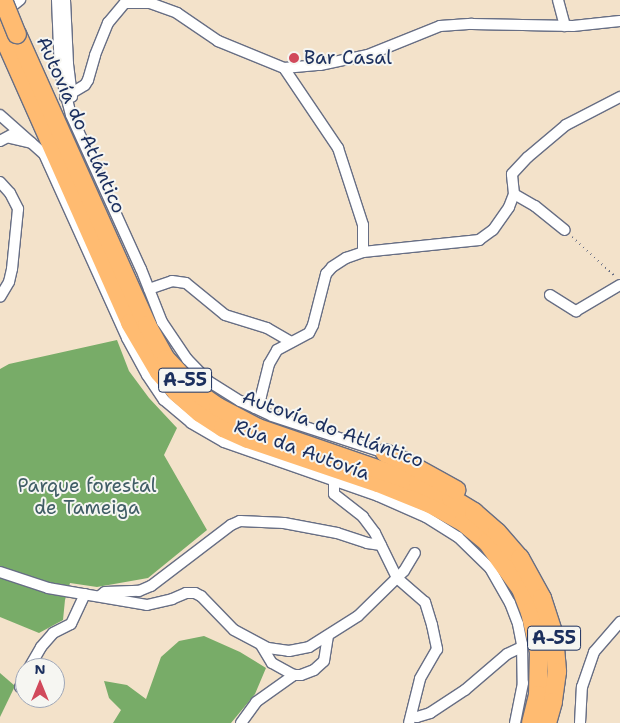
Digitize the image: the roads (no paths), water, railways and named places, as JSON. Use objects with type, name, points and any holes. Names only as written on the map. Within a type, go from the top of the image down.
[{"type":"highway","name":"Autovía do Atlántico","points":[[3,0],[7,35],[84,220],[98,264],[144,349],[159,372],[177,393],[200,413],[223,428],[248,439],[378,483],[430,504],[463,522],[487,542],[521,589],[530,612],[539,652],[538,695],[530,723]]},
{"type":"highway","name":"Autovía do Atlántico","points":[[7,35],[147,325],[166,359],[198,393],[218,407],[258,428],[418,483],[452,498],[474,512],[497,532],[520,558],[542,598],[554,636],[557,672],[553,702],[547,723]]},
{"type":"highway","points":[[62,193],[84,220]]},
{"type":"highway","points":[[98,264],[127,338]]},
{"type":"highway","points":[[385,453],[444,482],[485,511],[506,534],[520,558]]},
{"type":"street","points":[[0,16],[20,0]]},
{"type":"street","points":[[49,0],[60,2]]},
{"type":"street","points":[[558,0],[565,26]]},
{"type":"street","points":[[60,2],[64,47],[68,64],[68,95]]},
{"type":"street","points":[[60,2],[60,72],[76,129],[141,269],[162,322],[187,359],[208,381],[255,408],[272,416],[385,453]]},
{"type":"street","points":[[68,95],[85,85],[108,22],[125,3],[150,3],[177,13],[218,41],[284,68],[320,65],[368,55],[440,26],[565,26],[620,21]]},
{"type":"street","points":[[284,68],[338,148],[363,226],[363,252]]},
{"type":"street","points":[[255,408],[261,396],[269,364],[277,350],[309,332],[314,325],[326,274],[332,267],[346,258],[363,252],[479,240],[493,230],[509,207],[514,194],[512,174],[528,157],[566,125],[620,97]]},
{"type":"street","points":[[0,115],[35,145],[50,166],[98,264]]},
{"type":"street","points":[[0,141],[10,138],[16,128]]},
{"type":"street","points":[[10,138],[35,145]]},
{"type":"street","points":[[0,182],[13,198],[18,209],[10,282],[0,297]]},
{"type":"street","points":[[514,194],[535,206],[565,230]]},
{"type":"street","points":[[149,289],[172,281],[186,283],[225,315],[267,328],[291,342]]},
{"type":"street","points":[[550,295],[576,311],[620,285]]},
{"type":"street","name":"Rúa da Autovía","points":[[127,338],[147,375],[164,400],[191,423],[224,442],[334,481],[426,517],[469,547],[490,568],[501,586],[518,624],[522,647],[523,683],[515,723]]},
{"type":"street","points":[[334,481],[334,494],[363,517],[381,545],[396,578],[425,602],[437,649],[420,679],[410,720]]},
{"type":"street","points":[[98,597],[105,592],[139,591],[151,586],[231,525],[240,521],[284,523],[337,533],[367,543],[381,545]]},
{"type":"street","points":[[0,572],[48,588],[147,604],[172,599],[186,592],[195,593],[201,596],[234,630],[262,645],[289,651],[300,650],[328,637],[358,616],[404,571],[415,553]]},
{"type":"street","points":[[35,658],[53,633],[71,624],[85,594]]},
{"type":"street","points":[[580,723],[582,687],[594,652],[620,622]]},
{"type":"street","points":[[241,723],[256,702],[294,675],[314,670],[324,661],[328,637]]},
{"type":"street","points":[[262,645],[272,663],[294,675]]},
{"type":"street","points":[[410,720],[430,713],[465,690],[507,654],[522,647]]},
{"type":"place","name":"Bar Casal","points":[[294,58]]},
{"type":"park label","name":"Parque forestal de Tameiga","points":[[87,497]]}]
